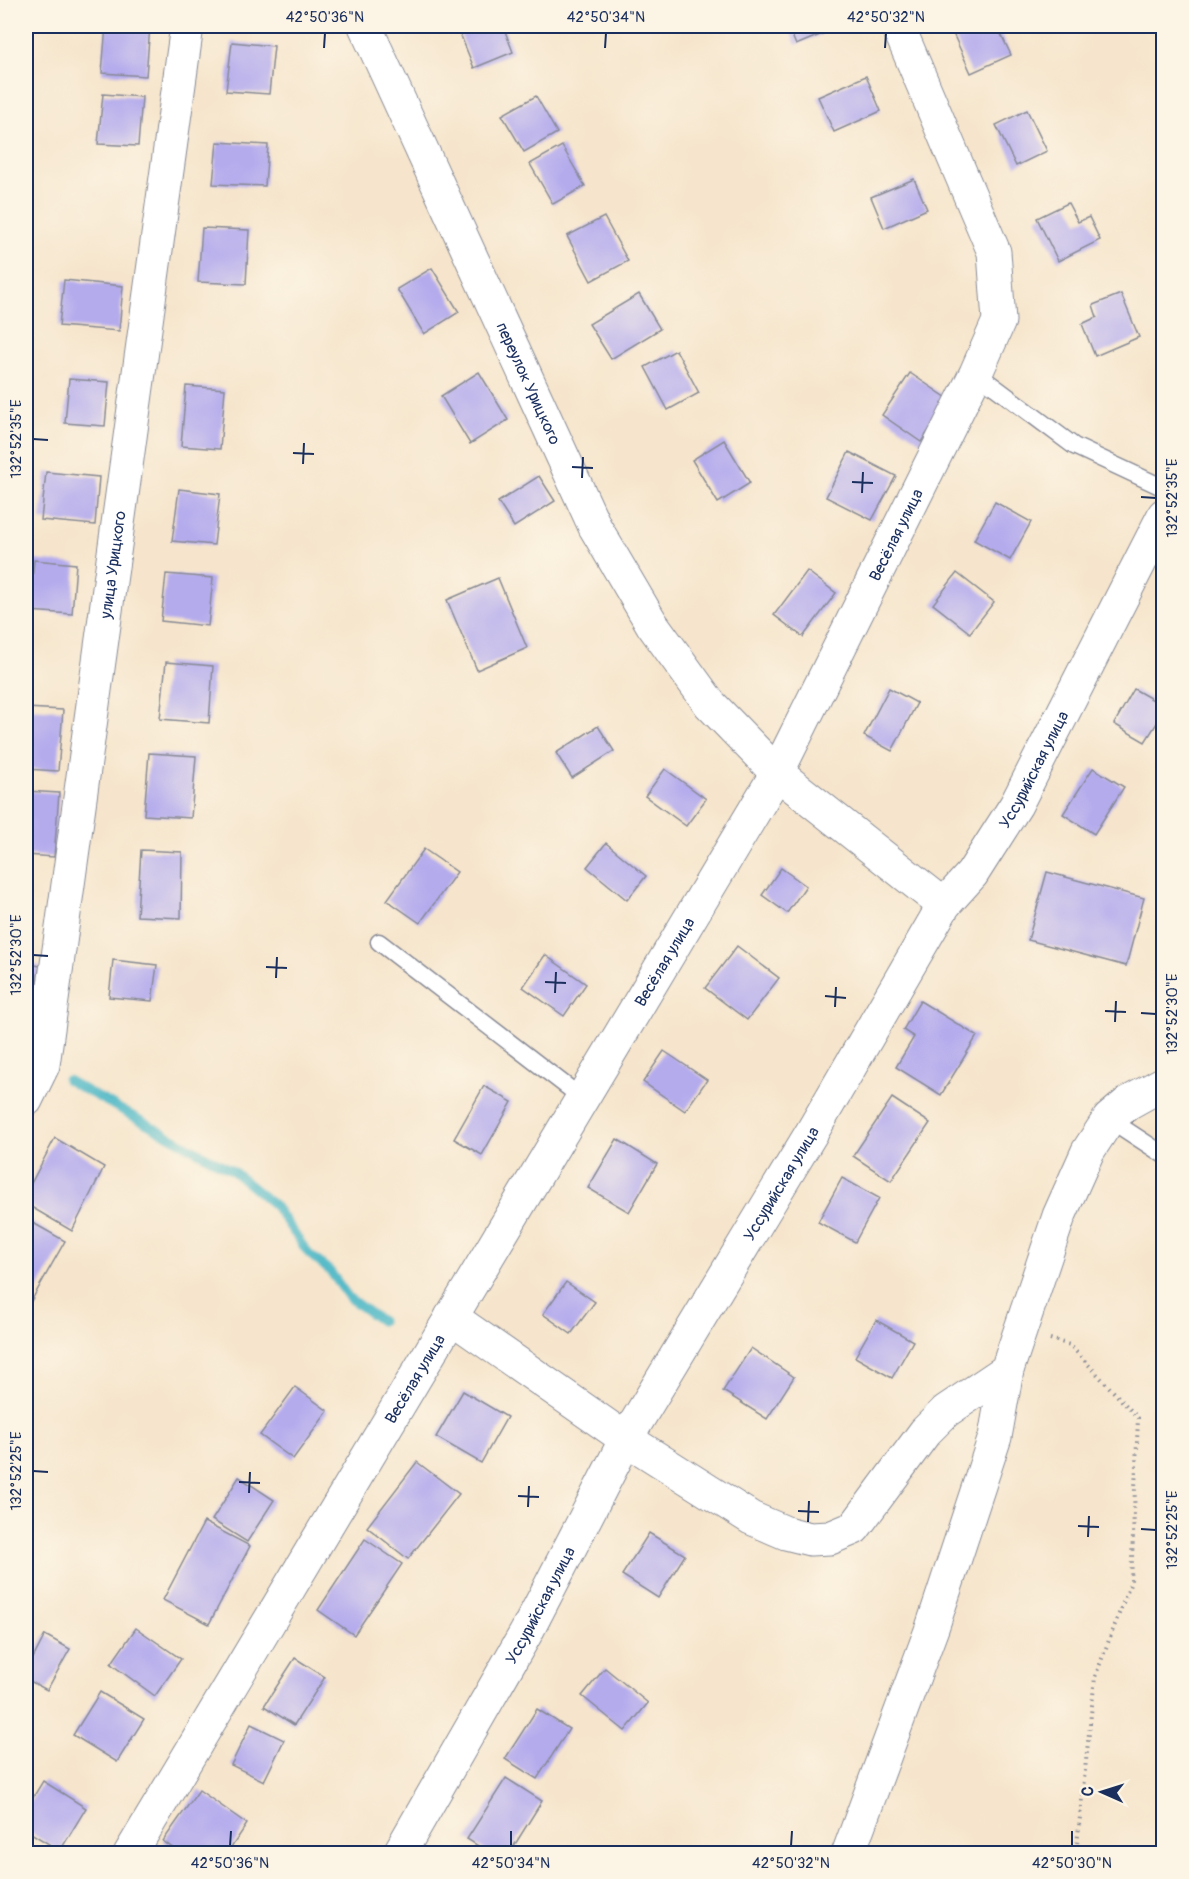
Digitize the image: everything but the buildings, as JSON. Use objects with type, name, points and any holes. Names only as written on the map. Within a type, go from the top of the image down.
[{"type":"street","name":"улица Урицкого","points":[[26,1100],[43,1065],[187,26]]},
{"type":"street","name":"переулок Урицкого","points":[[365,26],[595,527],[652,624],[710,704],[777,773],[944,905]]},
{"type":"street","name":"Весёлая улица","points":[[130,1854],[777,773],[976,373],[999,321],[994,252],[898,26]]},
{"type":"street","name":"Уссурийская улица","points":[[399,1854],[526,1634],[626,1439],[812,1132],[944,905],[972,874],[1016,805],[1164,515]]},
{"type":"street","points":[[848,1854],[939,1605],[995,1437],[1007,1370],[1059,1216],[1088,1151],[1109,1119],[1128,1103],[1164,1083]]},
{"type":"street","points":[[451,1317],[626,1439],[751,1518],[802,1538],[830,1538],[854,1528],[925,1432],[946,1411],[1007,1370]]},
{"type":"lane","points":[[976,373],[1074,446],[1164,488]]},
{"type":"lane","points":[[379,942],[582,1098]]},
{"type":"lane","points":[[1109,1119],[1164,1155]]},
{"type":"path","points":[[1020,1331],[1070,1345],[1138,1418],[1131,1582],[1095,1677],[1076,1854]]},
{"type":"waterway","points":[[67,1080],[233,1171],[274,1205],[309,1254],[330,1271],[349,1298],[381,1321]]}]
